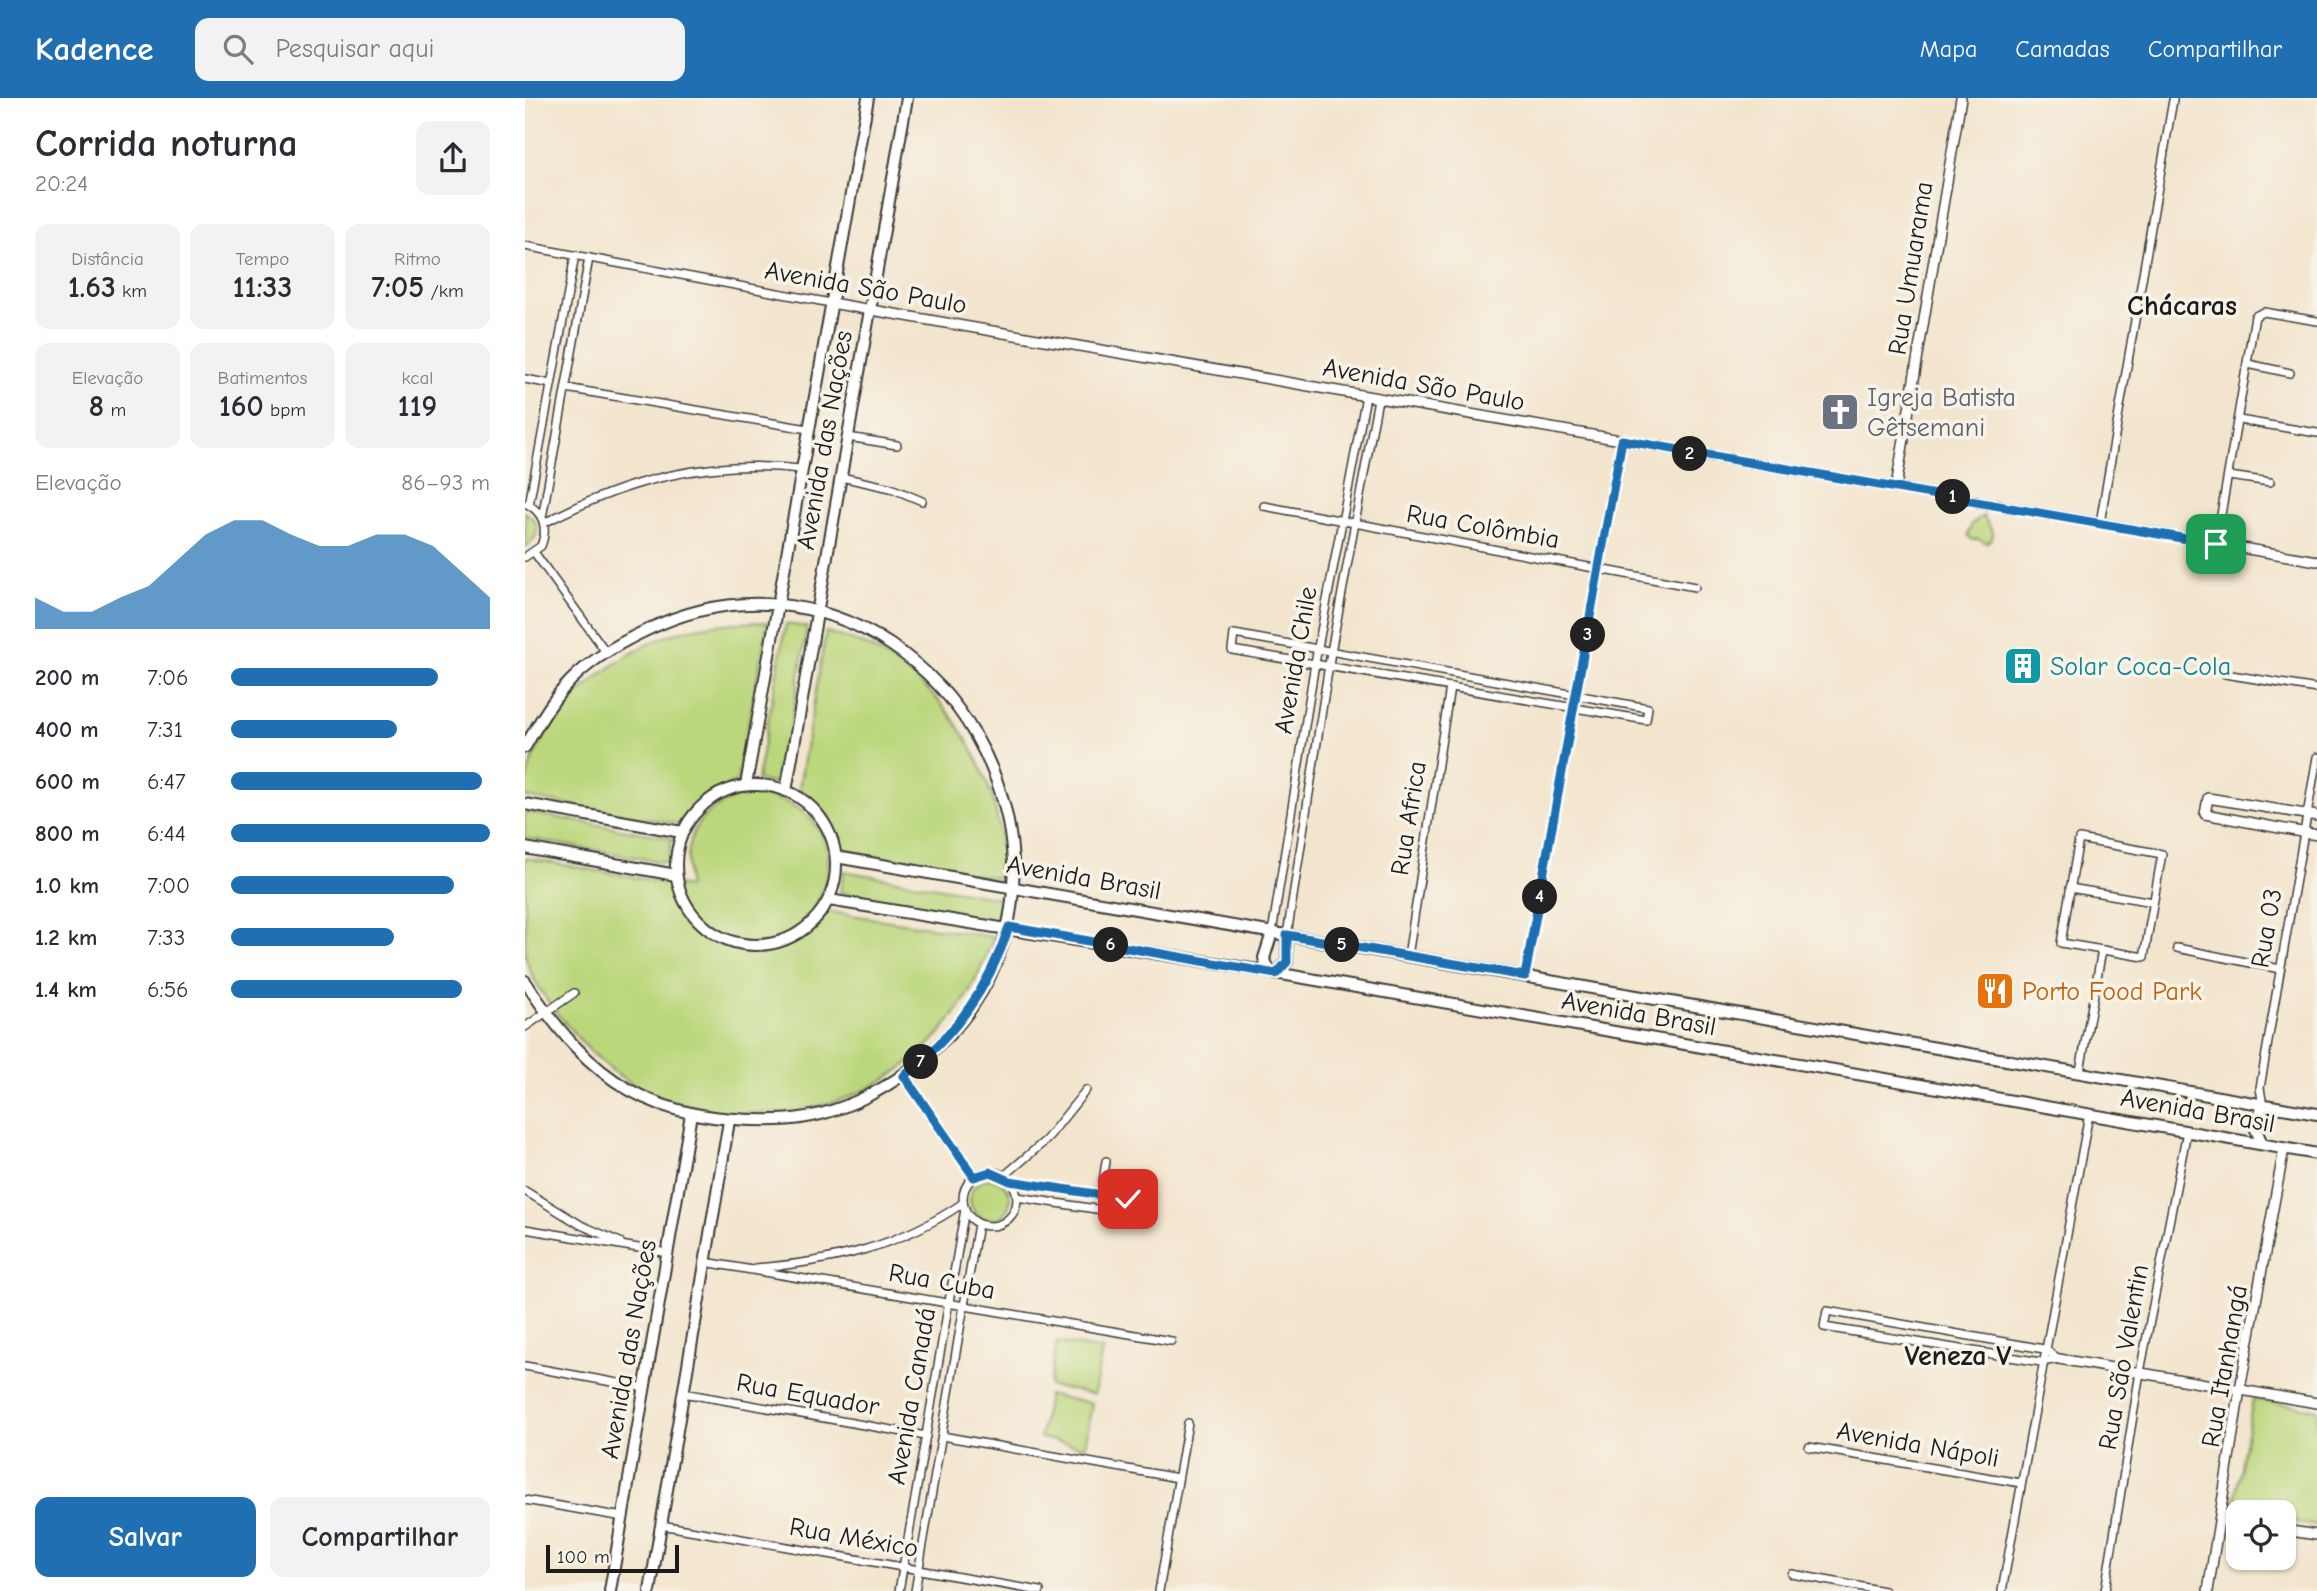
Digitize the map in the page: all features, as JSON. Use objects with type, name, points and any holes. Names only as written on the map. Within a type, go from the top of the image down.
[{"type":"main road","name":"Avenida das Nações","points":[[746,785],[868,98]]},
{"type":"main road","name":"Avenida das Nações","points":[[786,791],[907,98]]},
{"type":"main road","points":[[525,747],[563,689],[606,652],[666,621],[706,608],[739,604],[779,606],[817,613],[859,626],[886,640],[913,659],[954,701],[998,777],[1009,817],[1015,888],[1009,927],[1000,953],[975,1003],[955,1030],[904,1076],[879,1091],[826,1113],[784,1120],[729,1121],[691,1114],[632,1092],[602,1072],[567,1040],[525,981]]},
{"type":"main road","points":[[746,785],[763,785],[786,791],[811,807],[823,822],[836,857],[835,879],[829,900],[816,919],[798,934],[777,943],[742,945],[718,936],[698,921],[683,900],[676,876],[676,853],[682,832],[698,809],[720,793],[746,785]]},
{"type":"main road","points":[[525,804],[682,832]]},
{"type":"main road","points":[[525,848],[676,876]]},
{"type":"main road","name":"Avenida Brasil","points":[[836,857],[2317,1114]]},
{"type":"main road","name":"Avenida Brasil","points":[[829,900],[1009,927],[2317,1154]]},
{"type":"main road","points":[[1272,933],[1264,958],[1273,973],[1287,962],[1287,935]]},
{"type":"main road","points":[[2262,1144],[2255,1127],[2263,1106]]},
{"type":"main road","name":"Avenida das Nações","points":[[610,1591],[691,1114]]},
{"type":"main road","points":[[650,1591],[729,1121]]},
{"type":"street","name":"Rua Umuarama","points":[[1896,487],[1961,98]]},
{"type":"street","points":[[2101,523],[2173,100]]},
{"type":"street","name":"Avenida São Paulo","points":[[525,246],[870,310],[2317,561]]},
{"type":"street","points":[[543,521],[527,504],[575,255]]},
{"type":"street","points":[[525,557],[534,552],[544,537],[543,521],[589,258]]},
{"type":"street","points":[[2216,544],[2255,316],[2258,313],[2280,313],[2317,321]]},
{"type":"street","points":[[2248,364],[2290,373]]},
{"type":"street","points":[[525,379],[551,384]]},
{"type":"street","points":[[566,388],[808,429]]},
{"type":"street","name":"Avenida Chile","points":[[1272,933],[1317,650],[1366,396]]},
{"type":"street","name":"Avenida Chile","points":[[1287,935],[1331,652],[1378,399]]},
{"type":"street","points":[[2239,420],[2317,433]]},
{"type":"street","points":[[848,437],[897,445]]},
{"type":"street","points":[[1525,976],[1622,440]]},
{"type":"street","points":[[543,521],[611,491],[682,472],[746,464],[801,469]]},
{"type":"street","points":[[2229,476],[2270,482]]},
{"type":"street","points":[[841,477],[891,488],[922,501]]},
{"type":"street","name":"Rua Colômbia","points":[[1264,506],[1695,587]]},
{"type":"street","points":[[534,552],[606,652]]},
{"type":"street","points":[[1234,634],[1317,650],[1648,708],[1646,720],[1232,650],[1234,634]]},
{"type":"street","points":[[2225,674],[2317,689]]},
{"type":"street","name":"Rua Africa","points":[[1408,956],[1450,687]]},
{"type":"street","name":"Rua 03","points":[[2263,1106],[2260,1088],[2304,832],[2312,816],[2317,757]]},
{"type":"street","points":[[2312,816],[2208,798],[2205,814],[2317,835]]},
{"type":"street","points":[[2079,839],[2162,854],[2144,957],[2061,943],[2070,888],[2079,839]]},
{"type":"street","points":[[2070,888],[2153,902]]},
{"type":"street","points":[[2177,948],[2280,969]]},
{"type":"street","points":[[2080,1071],[2102,950]]},
{"type":"street","points":[[525,1027],[574,993]]},
{"type":"street","points":[[904,1076],[974,1177]]},
{"type":"street","points":[[1007,1178],[1046,1140],[1086,1090]]},
{"type":"street","points":[[2002,1591],[2041,1362],[2089,1114]]},
{"type":"street","name":"Rua São Valentin","points":[[2105,1591],[2140,1372],[2187,1131]]},
{"type":"street","name":"Rua Itanhangá","points":[[2208,1591],[2240,1389],[2284,1149]]},
{"type":"street","points":[[1101,1195],[1106,1161]]},
{"type":"street","points":[[1007,1178],[1017,1197],[1013,1212],[1002,1223],[978,1224],[964,1206],[964,1191],[974,1177],[990,1172],[1007,1178],[1128,1199]]},
{"type":"street","points":[[525,1191],[581,1225],[631,1247]]},
{"type":"street","points":[[1017,1197],[1122,1213]]},
{"type":"street","points":[[744,1269],[789,1265],[866,1252],[964,1206]]},
{"type":"street","name":"Avenida Canadá","points":[[899,1591],[964,1206]]},
{"type":"street","name":"Avenida Canadá","points":[[915,1591],[978,1224]]},
{"type":"street","points":[[525,1229],[668,1253]]},
{"type":"street","name":"Rua Cuba","points":[[705,1262],[1171,1341]]},
{"type":"street","points":[[2059,1359],[2044,1349],[1827,1311],[1824,1327],[2041,1362],[2059,1359],[2317,1403]]},
{"type":"street","points":[[525,1366],[645,1388]]},
{"type":"street","name":"Rua Equador","points":[[683,1393],[926,1436]]},
{"type":"street","points":[[1159,1591],[1188,1423]]},
{"type":"street","points":[[941,1436],[1178,1478]]},
{"type":"street","name":"Avenida Nápoli","points":[[1809,1447],[2021,1483]]},
{"type":"street","points":[[525,1500],[623,1517]]},
{"type":"street","points":[[2221,1519],[2226,1520]]},
{"type":"street","name":"Rua México","points":[[661,1525],[1040,1591]]},
{"type":"street","points":[[2296,1532],[2317,1535]]},
{"type":"street","points":[[1792,1574],[1884,1591]]},
{"type":"green space","points":[[525,512],[534,520],[537,530],[534,539],[525,547]]},
{"type":"green space","points":[[1983,516],[1993,532],[1992,539],[1986,543],[1979,539],[1972,540],[1968,535],[1972,524]]},
{"type":"green space","points":[[768,622],[737,782],[708,794],[678,824],[525,797],[529,771],[539,746],[554,722],[573,699],[619,661],[644,646],[679,632],[717,624]]},
{"type":"green space","points":[[786,624],[807,627],[782,785],[757,780]]},
{"type":"green space","points":[[826,632],[866,646],[901,667],[928,690],[951,716],[970,745],[985,776],[1001,844],[1002,879],[842,851],[831,819],[799,788]]},
{"type":"green space","points":[[746,794],[769,797],[790,804],[806,815],[819,829],[826,847],[828,866],[824,887],[813,909],[993,937],[975,980],[952,1018],[923,1050],[890,1076],[852,1096],[811,1108],[767,1113],[720,1111],[678,1102],[642,1089],[609,1068],[578,1038],[541,991],[526,959],[525,858],[688,887],[688,853],[696,827],[714,808]]},
{"type":"green space","points":[[525,812],[672,838],[668,863],[525,838]]},
{"type":"green space","points":[[844,871],[1000,898],[996,921],[840,892]]},
{"type":"green space","points":[[990,1179],[1004,1185],[1010,1199],[1004,1213],[990,1219],[976,1213],[970,1199],[976,1185]]},
{"type":"green space","points":[[1057,1342],[1102,1350],[1094,1394],[1049,1386]]},
{"type":"green space","points":[[1048,1395],[1092,1403],[1085,1447],[1040,1438]]},
{"type":"green space","points":[[2253,1399],[2317,1409],[2317,1526],[2296,1522],[2296,1500],[2235,1500]]},
{"type":"place","name":"Igreja Batista Gêtsemani","points":[[1840,412]]},
{"type":"place","name":"Solar Coca-Cola","points":[[2023,666]]},
{"type":"place","name":"Porto Food Park","points":[[1995,991]]},
{"type":"district","name":"Chácaras","points":[[2182,305]]},
{"type":"district","name":"Veneza V","points":[[1958,1355]]},
{"type":"route","points":[[1128,1199],[1010,1181],[998,1173],[981,1173],[974,1177],[904,1076],[955,1030],[975,1003],[988,980],[1009,927],[1276,974],[1287,962],[1287,935],[1525,976],[1622,440],[2216,544]]}]
